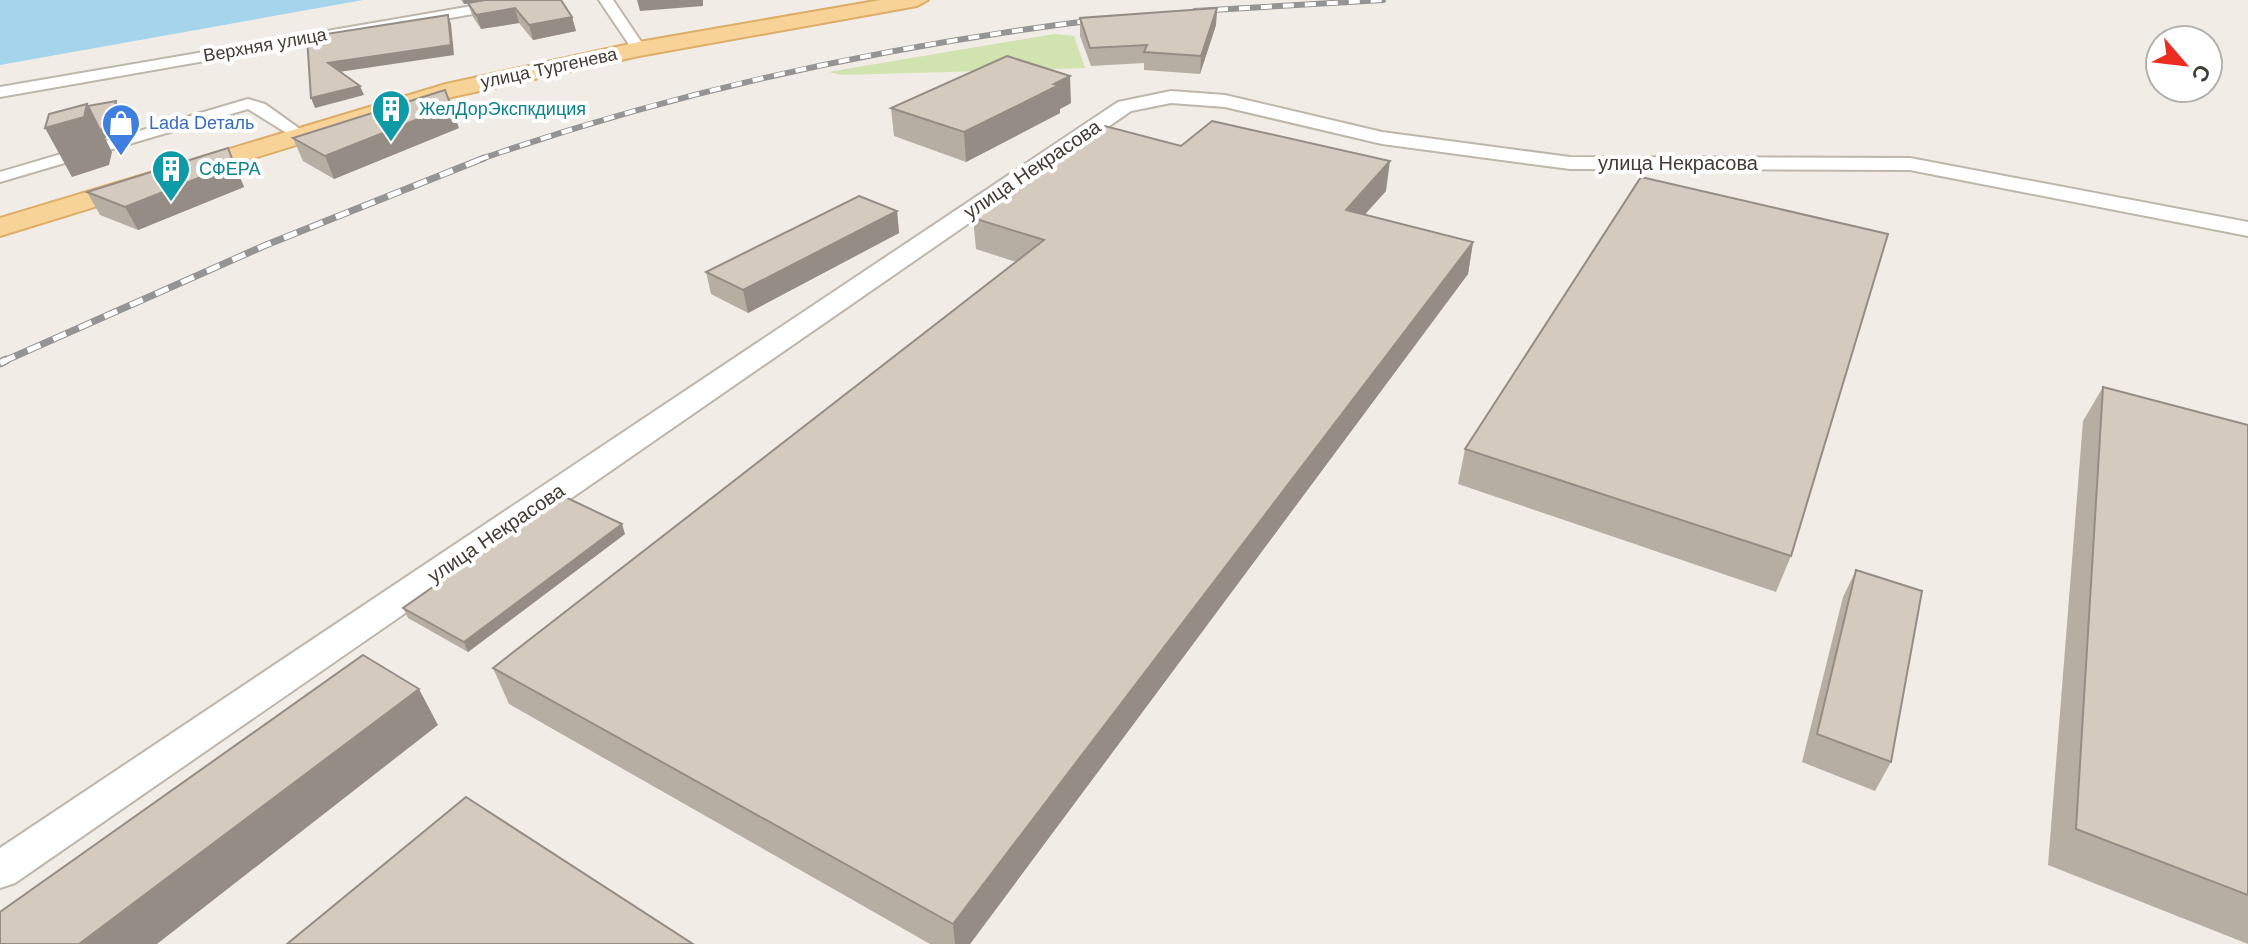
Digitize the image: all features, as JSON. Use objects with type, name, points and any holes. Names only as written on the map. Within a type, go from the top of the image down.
[{"type":"main road","name":"улица Тургенева","points":[[0,227],[446,91],[639,49],[917,0]]},
{"type":"street","name":"Верхняя улица","points":[[0,92],[530,0]]},
{"type":"street","points":[[606,0],[639,49]]},
{"type":"street","name":"улица Некрасова","points":[[0,870],[1125,106],[1171,97],[1225,101],[1382,138],[1570,163],[1910,164],[2248,229]]},
{"type":"street","points":[[0,177],[248,104],[259,107],[299,134]]},
{"type":"green space","points":[[1054,34],[1074,36],[1085,68],[842,75],[828,72]]},
{"type":"water","points":[[0,0],[363,0],[0,65]]},
{"type":"building","points":[[485,0],[561,0],[572,17],[529,25],[515,8],[476,15],[468,3]]},
{"type":"building","points":[[1217,8],[1201,56],[1144,52],[1147,45],[1090,48],[1080,18]]},
{"type":"building","points":[[448,15],[451,45],[328,63],[360,86],[311,98],[307,37]]},
{"type":"building","points":[[1007,56],[1070,76],[1054,84],[1059,85],[964,132],[891,108]]},
{"type":"building","points":[[445,90],[451,106],[325,156],[293,138]]},
{"type":"building","points":[[116,101],[111,127],[100,130],[88,106]]},
{"type":"building","points":[[87,104],[84,117],[45,128],[49,114]]},
{"type":"building","points":[[1212,121],[1390,161],[1346,210],[1473,242],[953,924],[493,668],[1044,240],[973,218],[1105,126],[1181,146]]},
{"type":"building","points":[[228,148],[234,164],[125,207],[87,192]]},
{"type":"building","points":[[1641,177],[1888,234],[1791,556],[1465,449]]},
{"type":"building","points":[[859,196],[897,211],[743,290],[706,272]]},
{"type":"building","points":[[2103,387],[2248,425],[2248,895],[2076,829]]},
{"type":"building","points":[[563,496],[622,524],[464,642],[403,608]]},
{"type":"building","points":[[1856,570],[1922,591],[1891,762],[1817,734]]},
{"type":"building","points":[[363,655],[419,689],[79,944],[0,944],[0,912]]},
{"type":"building","points":[[466,797],[693,944],[287,944]]},
{"type":"railway","points":[[1195,11],[1383,0]]},
{"type":"railway","points":[[483,158],[632,112],[787,73],[945,42],[1104,19]]},
{"type":"railway","points":[[2,362],[266,245],[483,158]]},
{"type":"railway","points":[[478,160],[483,158]]},
{"type":"railway","points":[[2,362],[6,360]]},
{"type":"place","name":"ЖелДорЭкспкдиция","points":[[391,143]]},
{"type":"place","name":"Lada Dеталь","points":[[121,157]]},
{"type":"place","name":"СФЕРА","points":[[171,203]]}]
